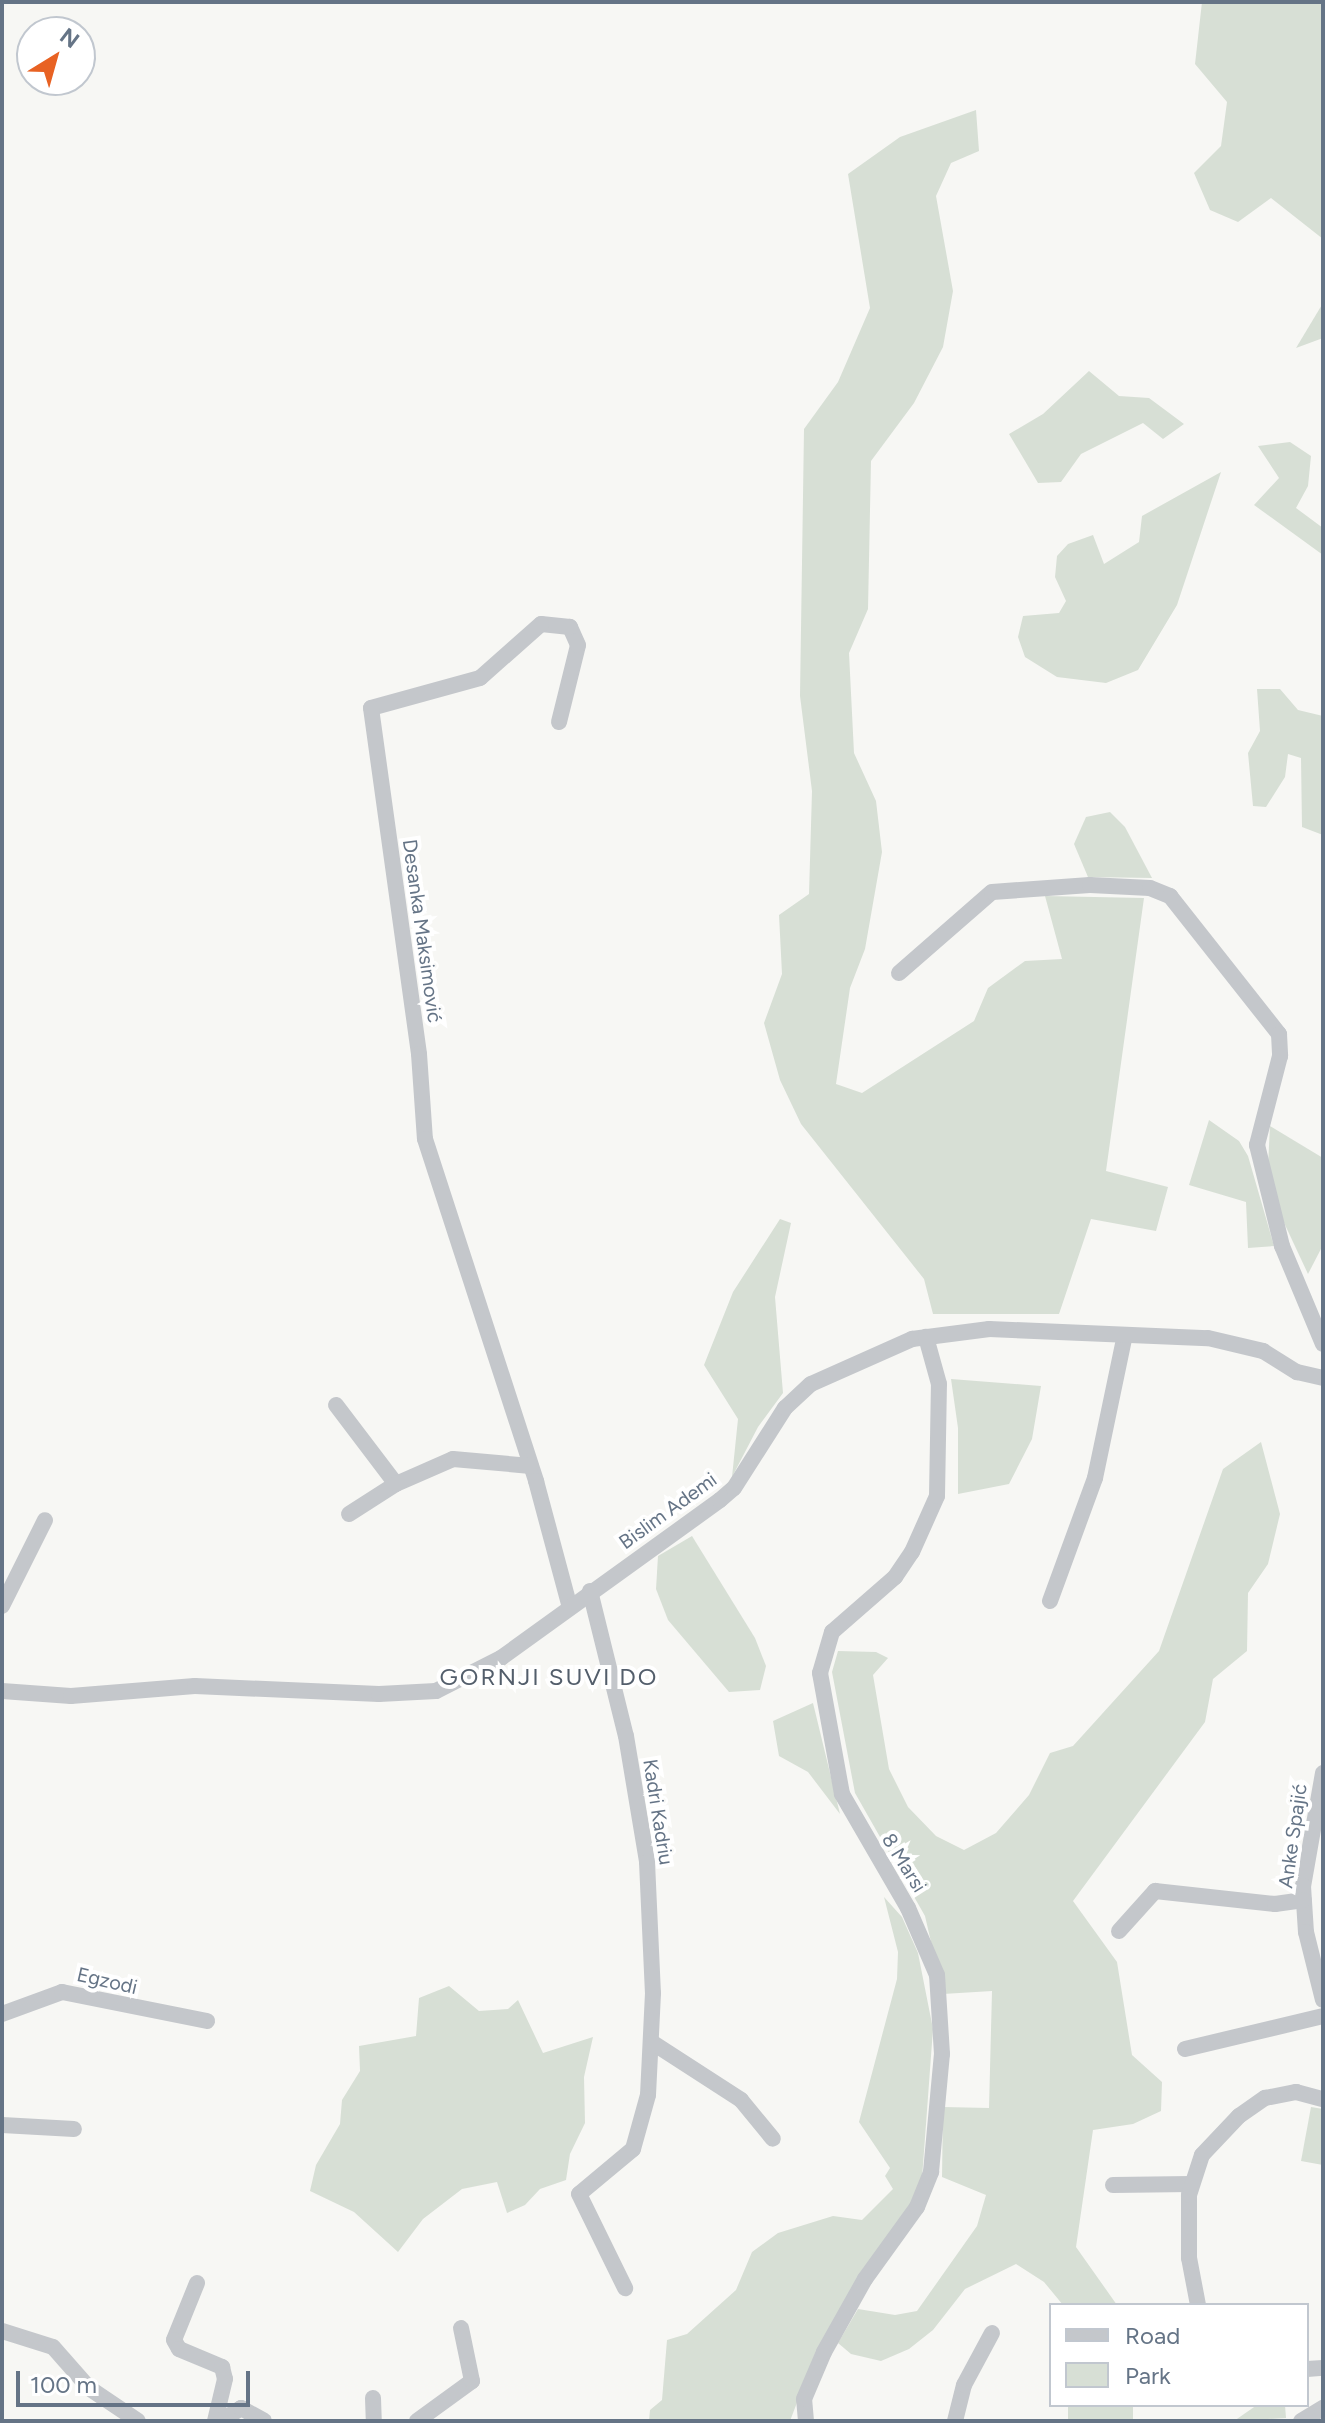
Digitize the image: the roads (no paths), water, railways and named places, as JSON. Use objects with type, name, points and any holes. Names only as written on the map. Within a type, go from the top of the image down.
[{"type":"street","name":"Desanka Maksimović","points":[[559,722],[578,645],[570,627],[541,624],[480,678],[371,708],[417,1039],[425,1139],[531,1466],[570,1608]]},
{"type":"street","points":[[899,973],[992,892],[1090,885],[1150,888],[1170,896],[1279,1034],[1280,1056],[1257,1145],[1282,1246],[1323,1344]]},
{"type":"street","name":"Bislim Ademi","points":[[2,1691],[71,1696],[195,1686],[379,1694],[436,1691],[501,1658],[734,1488],[764,1435],[811,1384],[887,1347],[926,1337],[975,1329],[1208,1338],[1247,1346],[1297,1372],[1323,1378]]},
{"type":"street","points":[[1050,1601],[1095,1478],[1125,1335]]},
{"type":"street","name":"8 Marsi","points":[[806,2421],[804,2399],[824,2352],[865,2279],[917,2207],[931,2172],[942,2054],[937,1975],[915,1921],[842,1794],[820,1673],[832,1632],[895,1577],[937,1496],[939,1384],[926,1337]]},
{"type":"street","points":[[336,1405],[396,1484]]},
{"type":"street","points":[[349,1514],[396,1484],[453,1459],[531,1466]]},
{"type":"street","points":[[2,1606],[45,1520]]},
{"type":"street","name":"Kadri Kadriu","points":[[590,1591],[626,1736],[647,1862],[653,2043],[648,2095],[633,2149],[579,2194],[625,2288]]},
{"type":"street","name":"Anke Spajić","points":[[1323,1773],[1311,1819],[1304,1900],[1306,1932],[1323,2000]]},
{"type":"street","points":[[1119,1931],[1155,1891],[1275,1904],[1304,1900]]},
{"type":"street","name":"Egzodi","points":[[2,2014],[62,1992],[207,2021]]},
{"type":"street","points":[[1185,2049],[1323,2016]]},
{"type":"street","points":[[653,2043],[741,2100],[773,2139]]},
{"type":"street","points":[[1198,2303],[1189,2258],[1191,2184],[1213,2140],[1265,2098],[1296,2092],[1323,2099]]},
{"type":"street","points":[[2,2125],[74,2129]]},
{"type":"street","points":[[1113,2185],[1191,2184]]},
{"type":"street","points":[[197,2283],[174,2340],[179,2349],[222,2367],[225,2379],[215,2421]]},
{"type":"street","points":[[417,2421],[472,2381],[461,2328]]},
{"type":"street","points":[[2,2331],[53,2347],[89,2388],[138,2421]]},
{"type":"street","points":[[955,2421],[964,2385],[992,2333]]},
{"type":"street","points":[[373,2398],[374,2421]]},
{"type":"street","points":[[221,2421],[241,2408],[264,2421]]},
{"type":"street","points":[[1301,2421],[1323,2408]]},
{"type":"district","name":"GORNJI SUVI DO","points":[[549,1677]]}]
